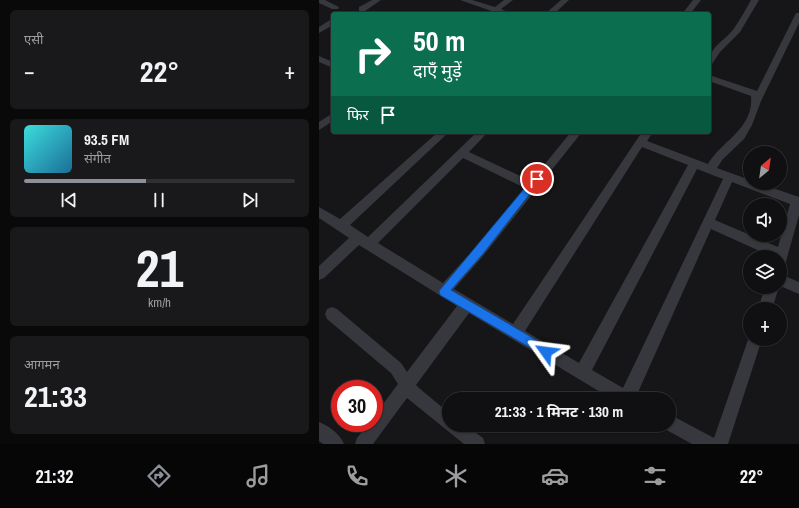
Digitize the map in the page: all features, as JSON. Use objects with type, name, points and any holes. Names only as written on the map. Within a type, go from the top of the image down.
[{"type":"street","points":[[319,0],[335,7]]},
{"type":"street","points":[[362,9],[377,0]]},
{"type":"street","points":[[464,0],[502,12]]},
{"type":"street","points":[[496,10],[509,0]]},
{"type":"street","points":[[551,12],[565,0]]},
{"type":"street","points":[[688,12],[697,0]]},
{"type":"street","points":[[711,59],[717,50],[737,30],[755,0]]},
{"type":"street","points":[[710,170],[719,154],[736,141],[742,134],[799,15]]},
{"type":"street","points":[[320,21],[331,23]]},
{"type":"street","points":[[319,31],[331,24]]},
{"type":"street","points":[[319,59],[331,64]]},
{"type":"street","points":[[711,79],[751,92],[756,95],[757,100]]},
{"type":"street","points":[[319,127],[327,117]]},
{"type":"street","points":[[342,225],[442,134]]},
{"type":"street","points":[[319,274],[364,241],[481,134]]},
{"type":"street","points":[[444,291],[479,252],[531,186],[575,134]]},
{"type":"street","points":[[515,333],[644,137],[694,164],[798,201],[783,250]]},
{"type":"street","points":[[461,153],[531,186]]},
{"type":"street","points":[[582,373],[694,164]]},
{"type":"street","points":[[630,392],[729,177]]},
{"type":"street","points":[[319,212],[342,225],[364,241],[466,305],[615,392]]},
{"type":"street","points":[[707,222],[765,250]]},
{"type":"street","points":[[787,283],[799,288]]},
{"type":"street","points":[[363,444],[466,305]]},
{"type":"street","points":[[333,314],[396,368],[407,386],[417,398],[442,418]]},
{"type":"street","points":[[720,444],[753,346]]},
{"type":"street","points":[[676,426],[709,444]]},
{"type":"street","points":[[319,430],[336,444]]},
{"type":"street","points":[[461,432],[477,444]]},
{"type":"route","points":[[537,179],[479,252],[444,291],[546,352]]}]
